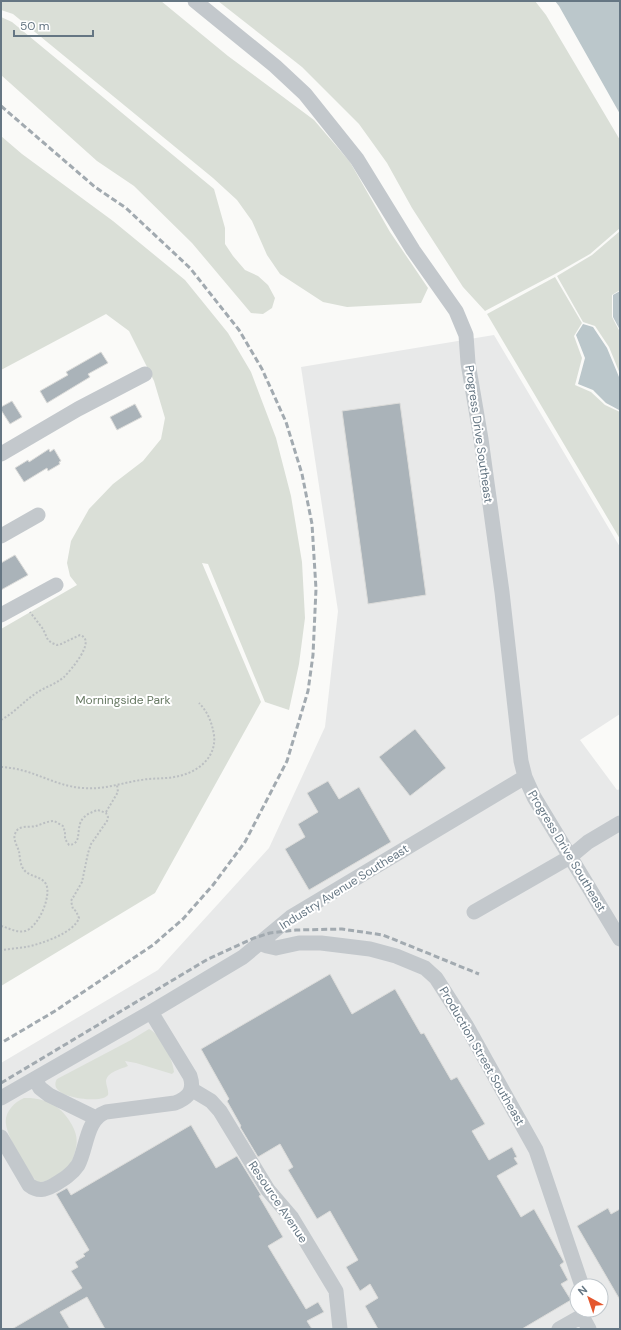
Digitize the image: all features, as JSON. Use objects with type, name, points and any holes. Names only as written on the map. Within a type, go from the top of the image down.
[{"type":"street","name":"Progress Drive Southeast","points":[[195,1],[275,66],[305,94],[357,159],[413,250],[456,311],[466,335],[468,363],[502,592],[521,761],[525,778],[534,797],[620,939]]},
{"type":"street","points":[[1,454],[78,409],[145,374]]},
{"type":"street","points":[[1,536],[38,514]]},
{"type":"street","points":[[1,615],[56,585]]},
{"type":"street","name":"Industry Avenue Southeast","points":[[1,1098],[151,1012],[243,957],[291,917],[525,778]]},
{"type":"street","points":[[474,912],[570,857],[588,842],[620,823]]},
{"type":"street","name":"Production Street Southeast","points":[[259,943],[276,948],[299,943],[321,943],[370,949],[396,956],[424,968],[436,978],[466,1025],[536,1150],[579,1278]]},
{"type":"street","points":[[1,1136],[29,1185],[34,1189],[41,1190],[49,1188],[73,1172],[81,1158],[93,1122],[100,1114],[175,1103],[187,1096],[191,1089],[192,1083],[190,1076],[151,1012]]},
{"type":"street","points":[[35,1079],[40,1088],[49,1095],[96,1118]]},
{"type":"street","name":"Resource Avenue","points":[[191,1089],[211,1101],[220,1111],[268,1190],[292,1218],[336,1291],[340,1329]]},
{"type":"street","points":[[560,1329],[585,1318]]},
{"type":"path","points":[[1,720],[12,714],[35,694],[52,685],[64,676],[84,650],[86,645],[86,640],[80,635],[61,644],[56,645],[52,643],[48,640],[43,629],[34,619],[24,603]]},
{"type":"path","points":[[1,767],[20,769],[65,785],[83,788],[106,788],[150,778],[163,779],[177,777],[199,768],[210,757],[215,741],[211,721],[199,703]]},
{"type":"path","points":[[1,950],[26,947],[53,938],[71,929],[78,922],[80,918],[72,906],[71,901],[82,882],[91,844],[107,821],[108,817],[106,812],[118,792],[117,785]]},
{"type":"path","points":[[1,926],[13,930],[26,931],[37,922],[47,894],[46,884],[42,879],[27,873],[22,868],[14,835],[16,832],[24,826],[36,826],[54,821],[63,826],[66,843],[73,845],[78,840],[80,824],[86,816],[98,810],[106,812]]},
{"type":"shaded area","points":[[555,1],[620,1],[620,114],[559,6]]},
{"type":"shaded area","points":[[620,291],[620,330],[613,317],[613,295]]},
{"type":"shaded area","points":[[583,324],[593,327],[607,348],[619,377],[619,410],[606,403],[593,390],[578,384],[585,358],[576,335]]},
{"type":"shaded area","points":[[494,335],[620,547],[620,714],[580,740],[617,790],[620,789],[620,1329],[1,1329],[1,1063],[158,970],[269,848],[325,727],[338,611],[301,367]]},
{"type":"green space","points":[[1,1],[161,1],[228,56],[314,120],[350,162],[390,232],[428,288],[421,303],[347,307],[323,302],[280,274],[267,255],[252,221],[237,200],[213,178],[13,14],[1,10]]},
{"type":"green space","points":[[218,1],[535,1],[546,15],[620,140],[620,228],[590,254],[485,311],[463,287],[412,208],[387,163],[359,124],[302,67]]},
{"type":"green space","points":[[1,17],[12,22],[214,189],[225,228],[225,244],[245,270],[258,276],[268,285],[275,298],[272,308],[263,314],[251,313],[192,243],[134,186],[97,161],[1,75]]},
{"type":"green space","name":"Morningside Park","points":[[1,136],[22,154],[113,221],[185,280],[228,333],[251,372],[276,438],[291,496],[302,562],[305,618],[299,664],[289,710],[265,702],[208,564],[202,563],[261,702],[155,893],[1,986],[1,629],[77,585],[70,576],[67,563],[71,541],[89,509],[113,484],[143,461],[161,439],[165,418],[154,381],[129,331],[106,314],[1,370]]},
{"type":"green space","points":[[620,231],[620,290],[612,295],[612,317],[620,332],[620,374],[609,347],[595,326],[583,322],[557,276],[592,255]]},
{"type":"green space","points":[[555,277],[582,323],[574,336],[582,358],[575,385],[591,392],[605,405],[620,412],[620,539],[487,314]]},
{"type":"green space","points":[[149,1029],[158,1036],[166,1048],[173,1067],[174,1072],[172,1074],[125,1061],[128,1066],[115,1071],[107,1078],[108,1095],[104,1098],[90,1099],[72,1097],[58,1090],[55,1085],[57,1079]]},
{"type":"green space","points":[[24,1098],[46,1101],[58,1108],[68,1118],[76,1135],[76,1148],[70,1165],[61,1173],[43,1182],[37,1182],[28,1171],[7,1130],[6,1120],[10,1108]]},
{"type":"building","points":[[101,352],[108,363],[88,374],[90,377],[47,403],[40,391],[68,375],[66,372]]},
{"type":"building","points":[[12,401],[22,417],[10,424],[1,410],[1,407]]},
{"type":"building","points":[[400,403],[426,595],[368,604],[342,411]]},
{"type":"building","points":[[135,404],[142,417],[117,430],[110,417]]},
{"type":"building","points":[[49,449],[50,452],[54,449],[61,461],[59,462],[60,464],[48,471],[47,468],[24,482],[15,468],[28,460],[29,462]]},
{"type":"building","points":[[15,555],[28,575],[1,590],[1,563]]},
{"type":"building","points":[[415,729],[446,768],[410,796],[379,757]]},
{"type":"building","points":[[328,781],[339,799],[359,787],[391,842],[309,890],[285,849],[305,837],[298,824],[318,812],[307,793]]},
{"type":"building","points":[[330,974],[352,1014],[395,989],[421,1034],[424,1033],[451,1080],[457,1077],[485,1124],[472,1131],[489,1160],[512,1147],[517,1157],[514,1158],[518,1164],[497,1176],[521,1217],[534,1209],[564,1262],[560,1265],[568,1280],[561,1284],[569,1297],[569,1301],[522,1329],[378,1329],[365,1306],[378,1298],[370,1284],[360,1291],[346,1267],[358,1260],[330,1211],[317,1219],[288,1170],[293,1167],[280,1144],[258,1157],[240,1127],[241,1126],[227,1101],[229,1099],[201,1049]]},
{"type":"building","points":[[191,1125],[216,1168],[237,1156],[261,1195],[259,1196],[283,1237],[268,1246],[306,1309],[318,1302],[324,1312],[307,1321],[312,1329],[105,1329],[87,1297],[60,1312],[70,1329],[12,1329],[82,1288],[71,1271],[78,1267],[75,1262],[85,1256],[83,1254],[89,1250],[56,1194],[67,1188],[71,1195]]},
{"type":"building","points":[[608,1208],[611,1214],[620,1209],[620,1300],[609,1281],[609,1278],[607,1278],[577,1226]]},
{"type":"railway","points":[[1,106],[95,187],[126,208],[190,268],[239,330],[262,369],[286,422],[302,474],[312,524],[316,589],[313,655],[308,691],[287,761],[245,842],[213,885],[183,919],[153,945],[55,1011],[1,1043]]},
{"type":"railway","points":[[1,1083],[208,959],[254,938],[270,933],[296,930],[342,929],[383,935],[479,974]]}]
